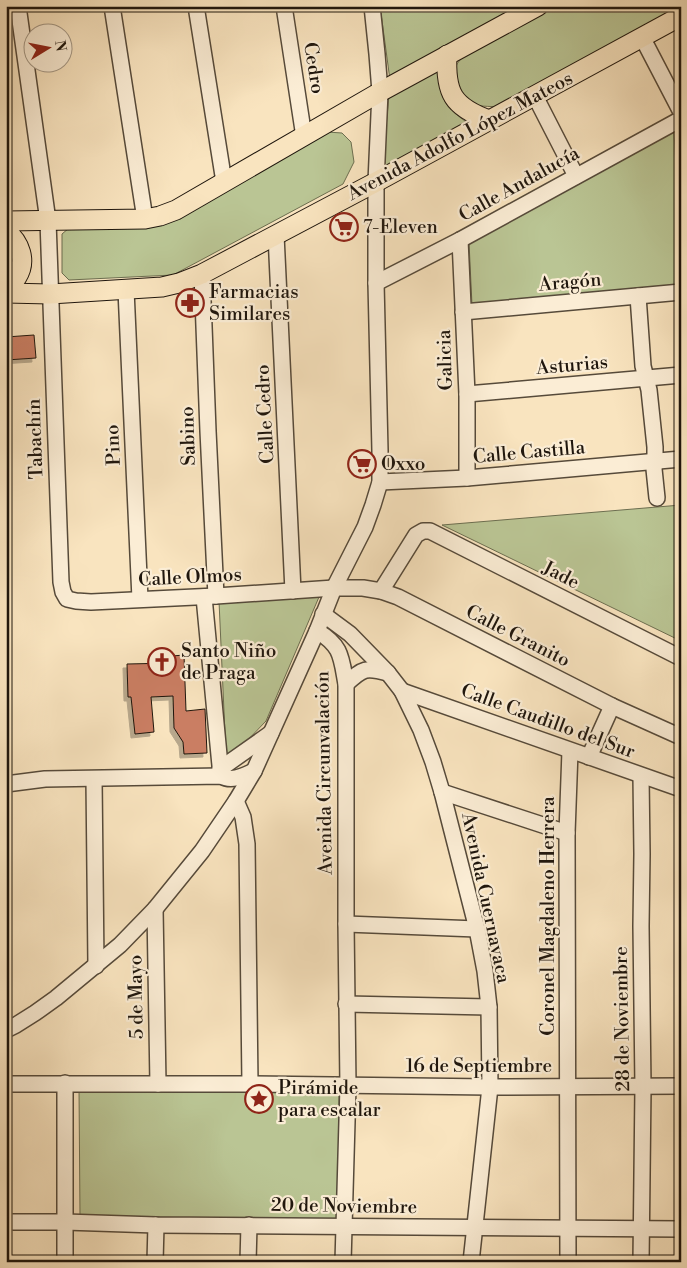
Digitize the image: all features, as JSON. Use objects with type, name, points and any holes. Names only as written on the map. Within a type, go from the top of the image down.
[{"type":"main road","points":[[6,221],[145,219],[176,210],[380,92],[538,6]]},
{"type":"main road","name":"Avenida Adolfo López Mateos","points":[[6,293],[50,294],[162,287],[202,274],[376,182],[681,16]]},
{"type":"main road","points":[[448,55],[446,73],[449,88],[464,108],[472,114],[489,120]]},
{"type":"main road","points":[[6,230],[19,245],[21,270],[16,279],[6,289]]},
{"type":"street","name":"Tabachín","points":[[18,6],[48,221],[61,582]]},
{"type":"street","points":[[112,6],[145,219]]},
{"type":"street","points":[[196,6],[224,182]]},
{"type":"street","name":"Cedro","points":[[284,6],[304,137]]},
{"type":"street","points":[[317,631],[334,588],[373,505],[380,482],[376,182],[380,92],[372,6]]},
{"type":"street","points":[[642,37],[681,112]]},
{"type":"street","points":[[535,96],[576,176]]},
{"type":"street","name":"Calle Andalucía","points":[[376,283],[460,240],[681,119]]},
{"type":"street","name":"Calle Cedro","points":[[276,235],[293,591]]},
{"type":"street","name":"Galicia","points":[[460,240],[467,478]]},
{"type":"street","name":"Sabino","points":[[202,274],[208,431],[210,596],[220,772]]},
{"type":"street","name":"Pino","points":[[126,290],[140,599]]},
{"type":"street","name":"Aragón","points":[[463,312],[681,292]]},
{"type":"street","points":[[638,296],[643,366],[649,390],[656,461],[654,469],[657,498]]},
{"type":"street","name":"Asturias","points":[[466,394],[681,375]]},
{"type":"street","name":"Calle Castilla","points":[[380,482],[467,478],[681,459]]},
{"type":"street","name":"Jade","points":[[381,591],[416,535],[423,531],[430,531],[681,658]]},
{"type":"street","name":"Calle Olmos","points":[[61,582],[66,599],[76,602],[334,588]]},
{"type":"street","name":"Calle Granito","points":[[334,588],[363,588],[381,591],[398,597],[612,706],[681,737]]},
{"type":"street","name":"Avenida Cuernavaca","points":[[324,614],[350,634],[388,672],[402,691],[421,730],[434,762],[477,929],[485,971],[489,1007],[490,1087],[471,1262]]},
{"type":"street","name":"Avenida Circunvalación","points":[[6,1030],[35,1013],[96,966],[155,910],[202,851],[254,771],[317,631],[329,639],[337,648],[342,661],[346,684],[346,1004],[348,1086],[343,1262]]},
{"type":"street","points":[[346,684],[357,674],[365,670],[372,669],[388,672]]},
{"type":"street","name":"Calle Caudillo del Sur","points":[[402,691],[681,789]]},
{"type":"street","points":[[589,757],[612,706]]},
{"type":"street","points":[[6,784],[45,779],[94,779],[220,772],[272,732]]},
{"type":"street","name":"Coronel Magdaleno Herrera","points":[[568,1262],[567,833],[570,751]]},
{"type":"street","points":[[220,772],[224,778],[237,778],[254,771]]},
{"type":"street","name":"28 de Noviembre","points":[[641,776],[643,1087],[641,1262]]},
{"type":"street","points":[[94,779],[96,966]]},
{"type":"street","points":[[442,792],[567,833]]},
{"type":"street","points":[[236,801],[243,816],[247,844],[250,1084]]},
{"type":"street","name":"5 de Mayo","points":[[155,910],[158,1084]]},
{"type":"street","points":[[346,924],[477,929]]},
{"type":"street","points":[[346,1004],[489,1007]]},
{"type":"street","name":"16 de Septiembre","points":[[6,1084],[250,1084],[490,1087],[681,1086]]},
{"type":"street","points":[[64,1262],[65,1084]]},
{"type":"street","name":"20 de Noviembre","points":[[6,1222],[681,1229]]},
{"type":"street","points":[[155,1262],[156,1225]]},
{"type":"street","points":[[248,1262],[249,1225]]},
{"type":"green space","points":[[380,6],[520,6],[390,80]]},
{"type":"green space","points":[[554,6],[681,6],[498,107],[480,106],[466,101],[459,93],[454,77],[457,65],[463,57]]},
{"type":"green space","points":[[440,64],[441,85],[445,101],[451,110],[469,124],[382,171],[389,95]]},
{"type":"green space","points":[[327,132],[342,133],[351,142],[354,162],[343,184],[173,275],[69,280],[62,273],[62,234],[69,228],[145,226]]},
{"type":"green space","points":[[674,132],[681,286],[472,305],[469,242]]},
{"type":"green space","points":[[681,505],[681,641],[442,525]]},
{"type":"green space","points":[[319,597],[266,721],[244,744],[226,756],[219,601]]},
{"type":"green space","points":[[79,1089],[339,1092],[338,1220],[80,1216]]},
{"type":"building","points":[[34,335],[36,358],[6,360],[6,337]]},
{"type":"building","points":[[184,655],[186,711],[205,709],[207,753],[184,754],[183,742],[174,728],[173,696],[151,697],[154,732],[135,734],[131,697],[128,697],[127,664],[173,663],[172,656]]},
{"type":"place","name":"7-Eleven","points":[[344,227]]},
{"type":"place","name":"Farmacias Similares","points":[[190,303]]},
{"type":"place","name":"Oxxo","points":[[362,464]]},
{"type":"place","name":"Santo Niño de Praga","points":[[162,662]]},
{"type":"place","name":"Pirámide para escalar","points":[[259,1099]]}]
